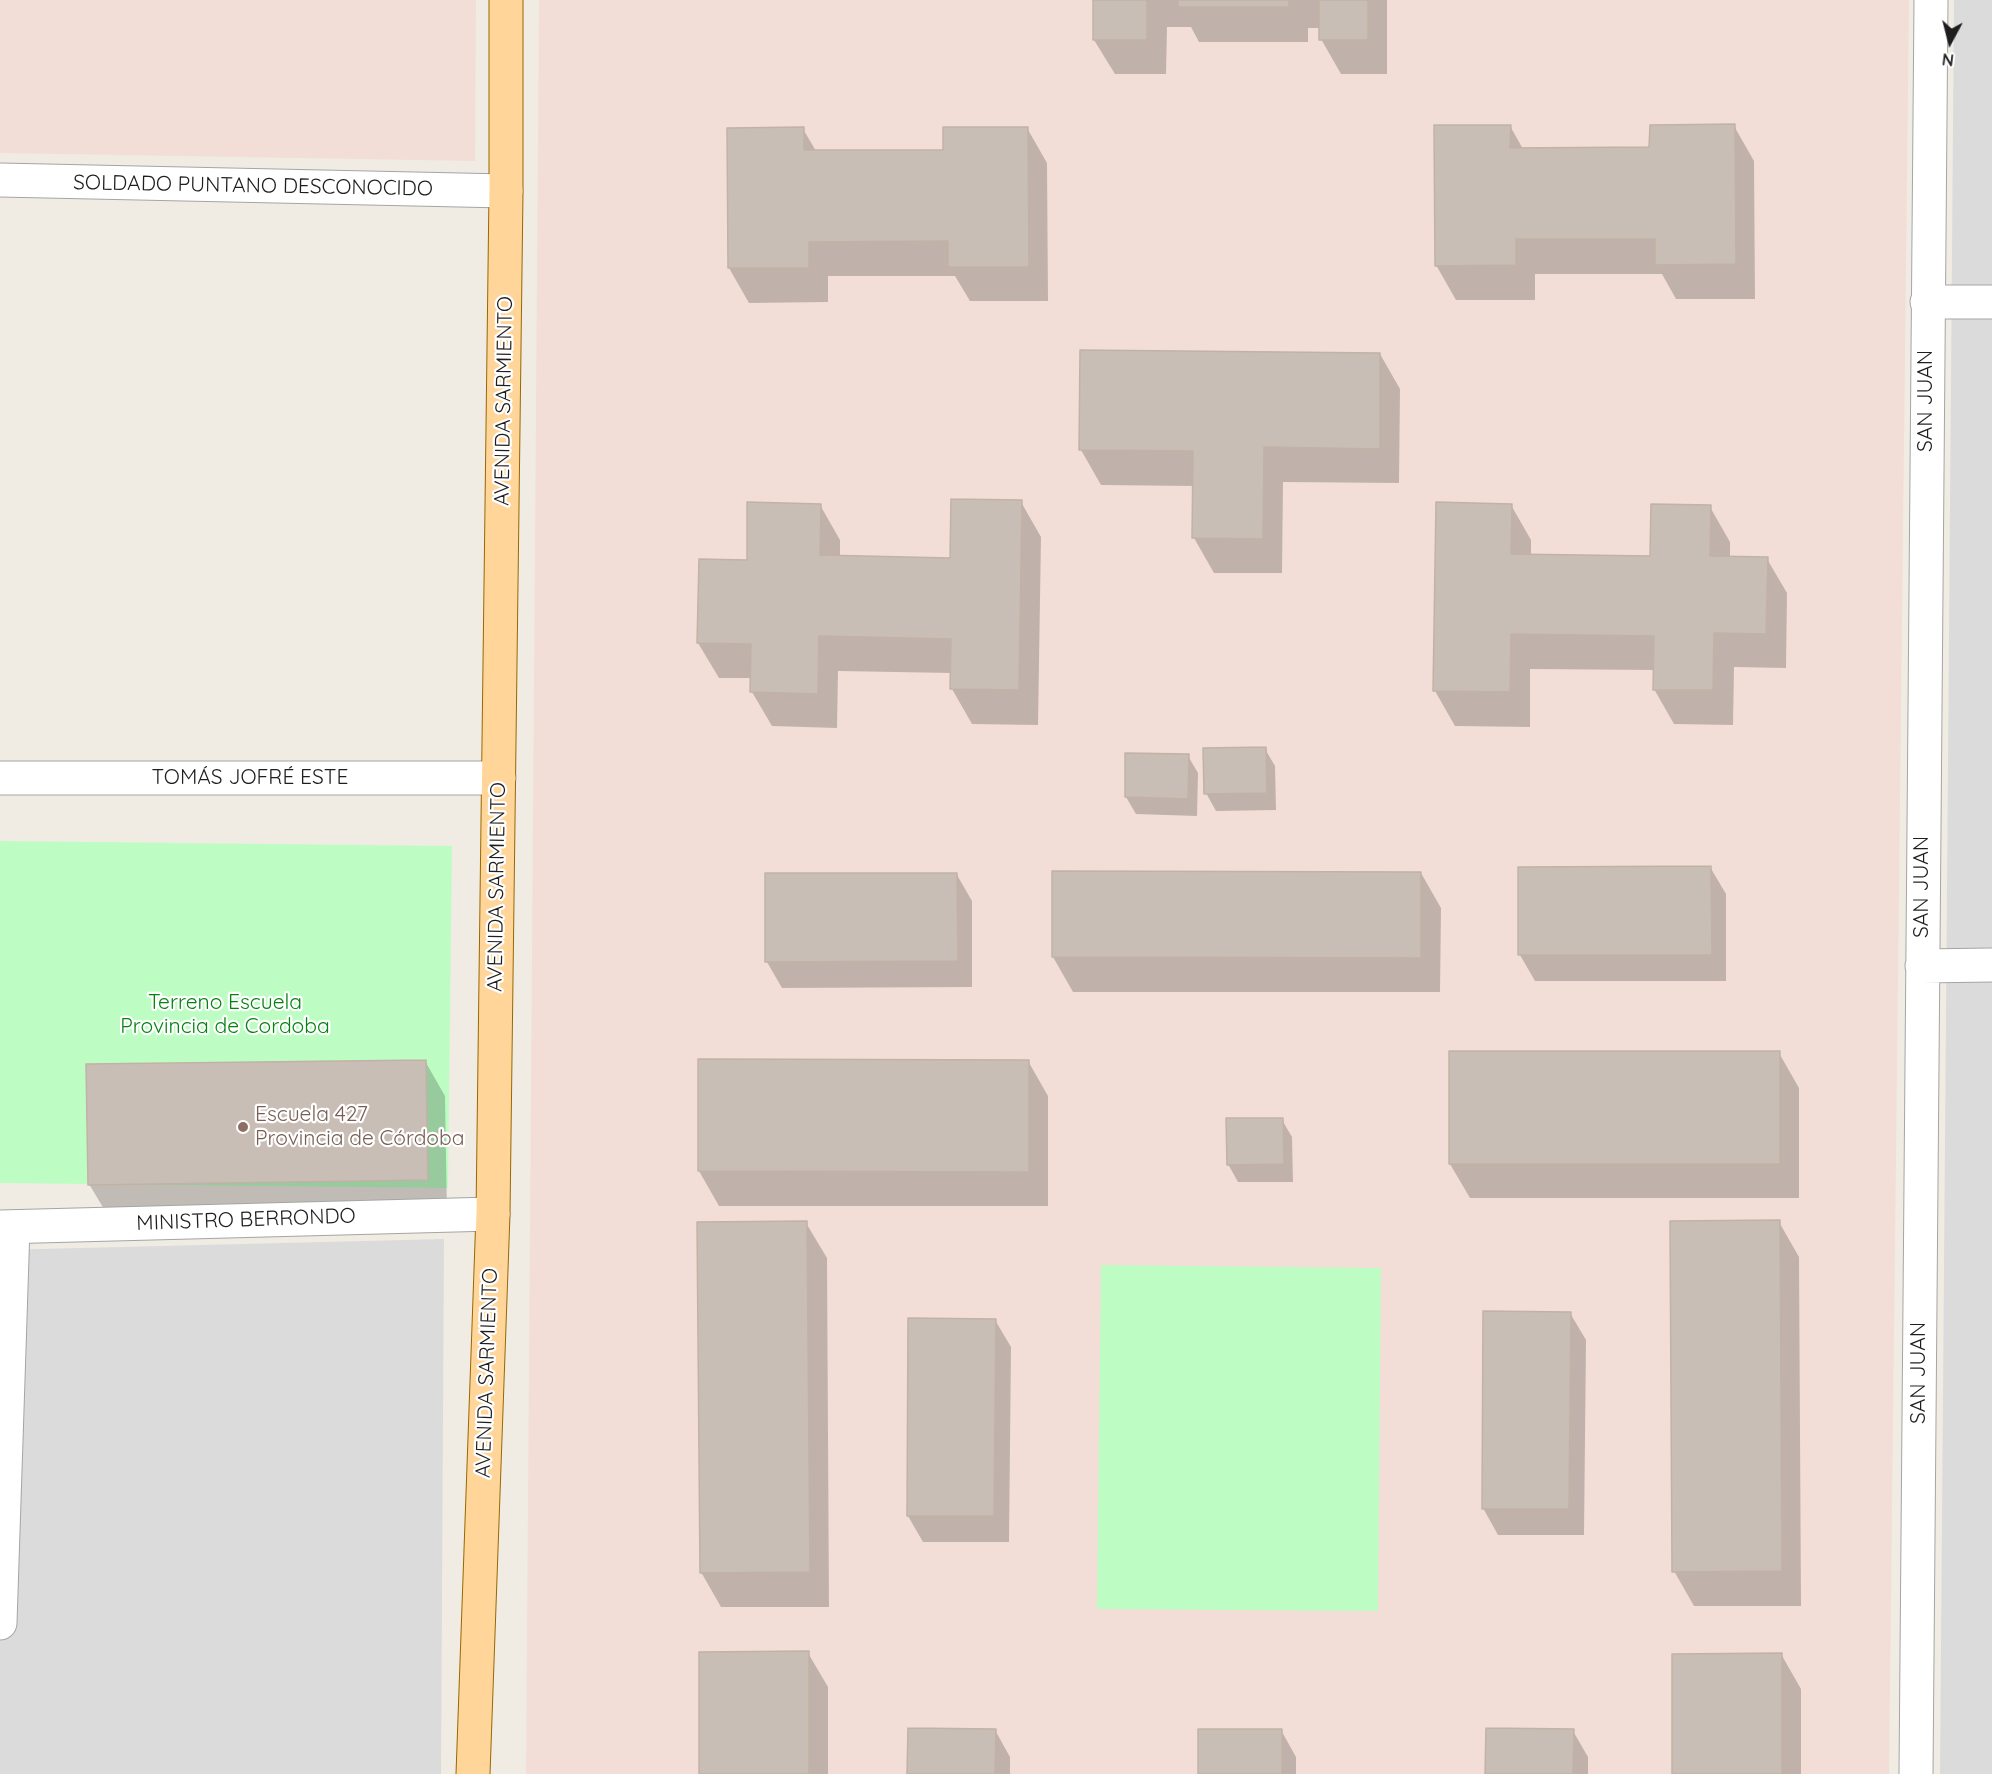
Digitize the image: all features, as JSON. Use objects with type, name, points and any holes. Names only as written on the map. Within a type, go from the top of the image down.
[{"type":"main road","name":"AVENIDA SARMIENTO","points":[[473,1774],[493,1214],[506,191],[506,0]]},
{"type":"street","name":"SAN JUAN","points":[[1916,1774],[1930,0]]},
{"type":"street","name":"SOLDADO PUNTANO DESCONOCIDO","points":[[0,180],[506,191]]},
{"type":"street","points":[[1927,302],[1992,302]]},
{"type":"street","name":"TOMÁS JOFRÉ ESTE","points":[[0,778],[499,778]]},
{"type":"street","points":[[1922,966],[1992,965]]},
{"type":"street","name":"MINISTRO BERRONDO","points":[[6,1227],[493,1214]]},
{"type":"street","points":[[0,1623],[6,1227]]},
{"type":"shaded area","points":[[0,0],[476,0],[475,161],[0,153]]},
{"type":"shaded area","points":[[539,0],[1909,0],[1889,1774],[526,1774]]},
{"type":"shaded area","points":[[1954,0],[1992,0],[1992,1774],[1940,1774]]},
{"type":"shaded area","points":[[444,1239],[441,1774],[0,1774],[0,1250]]},
{"type":"green space","name":"Terreno Escuela Provincia de Cordoba","points":[[0,841],[452,846],[448,1188],[0,1183]]},
{"type":"green space","points":[[1101,1265],[1381,1268],[1378,1611],[1097,1609]]},
{"type":"building","points":[[1093,0],[1147,0],[1147,40],[1093,40]]},
{"type":"building","points":[[1178,0],[1289,0],[1289,7],[1178,7]]},
{"type":"building","points":[[1319,0],[1368,0],[1368,40],[1319,40]]},
{"type":"building","points":[[1735,124],[1736,264],[1655,265],[1655,239],[1516,239],[1516,265],[1435,266],[1434,125],[1511,125],[1510,148],[1649,147],[1650,125]]},
{"type":"building","points":[[804,127],[804,150],[943,150],[943,127],[1028,127],[1029,267],[948,267],[948,241],[809,242],[809,268],[728,268],[727,128]]},
{"type":"building","points":[[1080,350],[1380,353],[1380,449],[1264,447],[1263,539],[1192,538],[1193,451],[1079,450]]},
{"type":"building","points":[[951,499],[1022,500],[1019,690],[950,689],[951,639],[819,636],[818,694],[750,692],[751,644],[697,643],[699,559],[747,560],[747,502],[821,504],[820,555],[950,558]]},
{"type":"building","points":[[1436,502],[1512,504],[1511,554],[1650,556],[1651,504],[1711,505],[1710,556],[1768,557],[1766,634],[1714,633],[1713,690],[1653,690],[1654,636],[1511,634],[1510,692],[1433,691]]},
{"type":"building","points":[[1266,747],[1267,793],[1204,794],[1203,748]]},
{"type":"building","points":[[1125,753],[1189,754],[1188,799],[1125,797]]},
{"type":"building","points":[[1711,866],[1712,955],[1518,955],[1518,867]]},
{"type":"building","points":[[1052,871],[1421,872],[1421,958],[1052,957]]},
{"type":"building","points":[[765,873],[957,873],[958,961],[765,962]]},
{"type":"building","points":[[1449,1051],[1780,1051],[1780,1164],[1449,1164]]},
{"type":"building","points":[[698,1059],[1029,1060],[1029,1172],[698,1171]]},
{"type":"building","name":"Escuela 427 Provincia de Córdoba","points":[[426,1060],[428,1180],[88,1185],[86,1064]]},
{"type":"building","points":[[1226,1118],[1283,1118],[1284,1164],[1227,1165]]},
{"type":"building","points":[[1780,1220],[1782,1571],[1672,1572],[1670,1221]]},
{"type":"building","points":[[807,1221],[810,1572],[700,1573],[697,1222]]},
{"type":"building","points":[[1483,1311],[1571,1312],[1569,1509],[1482,1509]]},
{"type":"building","points":[[908,1318],[996,1319],[994,1516],[907,1516]]},
{"type":"building","points":[[809,1651],[809,1774],[699,1774],[699,1652]]},
{"type":"building","points":[[1782,1653],[1782,1774],[1672,1774],[1672,1654]]},
{"type":"building","points":[[908,1728],[996,1729],[995,1774],[907,1774]]},
{"type":"building","points":[[1486,1728],[1574,1729],[1573,1774],[1485,1774]]},
{"type":"building","points":[[1198,1729],[1282,1729],[1282,1774],[1198,1774]]},
{"type":"place","name":"Escuela 427 Provincia de Córdoba","points":[[243,1127]]}]
